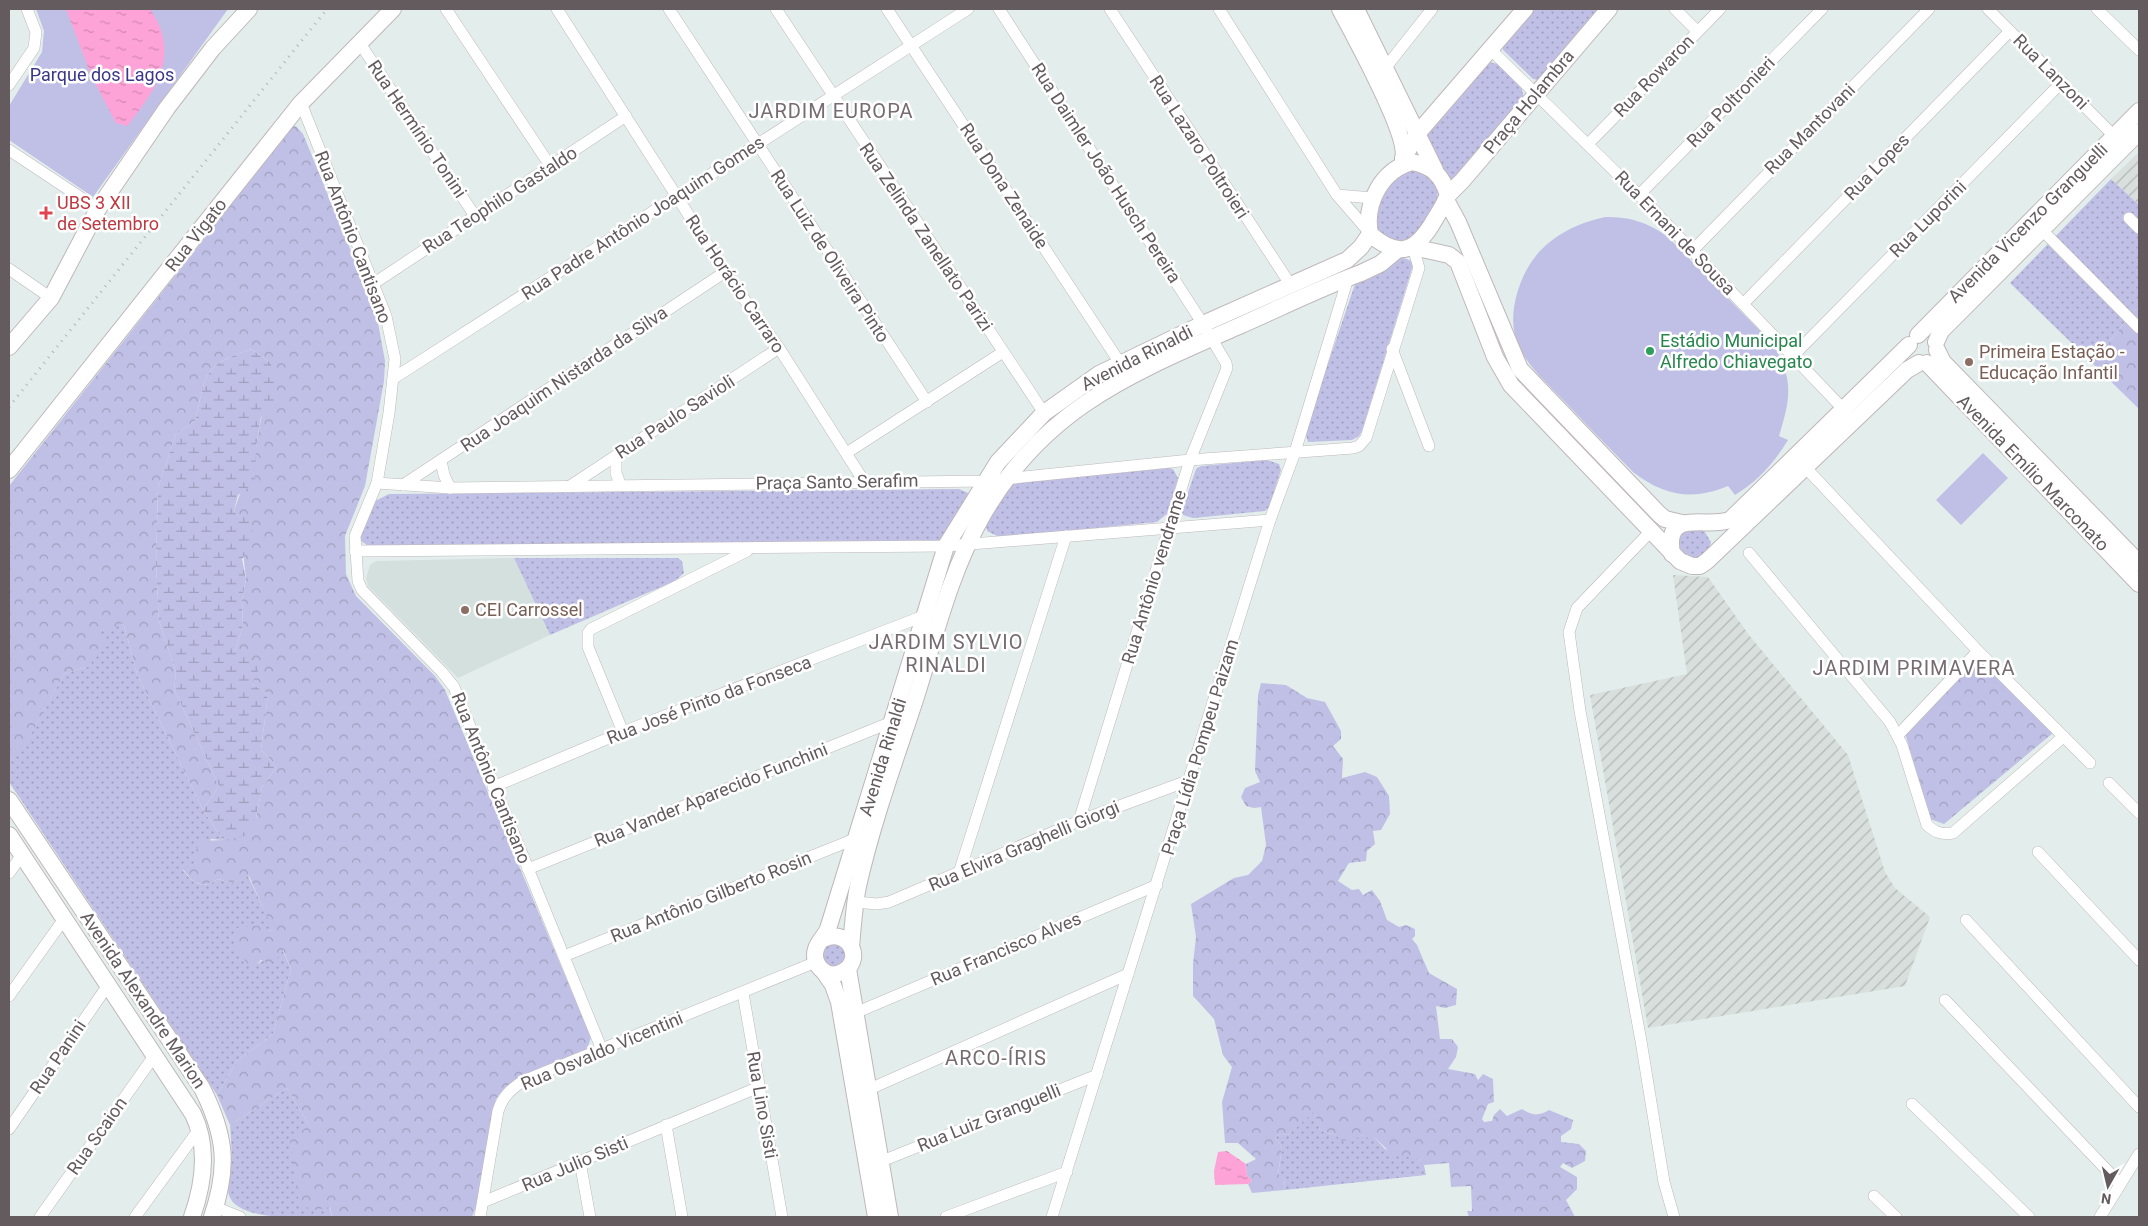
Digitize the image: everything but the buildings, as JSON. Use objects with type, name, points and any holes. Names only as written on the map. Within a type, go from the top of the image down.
[{"type":"main road","points":[[9,348],[51,298],[98,209],[167,108],[213,48],[249,9]]},
{"type":"main road","name":"Rua Vigato","points":[[9,470],[301,103],[393,9]]},
{"type":"main road","points":[[1340,9],[1396,122],[1404,150],[1400,164]]},
{"type":"main road","points":[[1356,9],[1435,170],[1520,369],[1665,519],[1707,523],[1716,541],[1714,555],[1700,566],[1684,564],[1650,532],[1506,379],[1458,262],[1449,256],[1413,247]]},
{"type":"main road","points":[[1396,250],[1384,245],[1370,233],[1368,219],[1373,198],[1389,173],[1400,164],[1417,134],[1525,9]]},
{"type":"main road","name":"Praça Holambra","points":[[1447,197],[1609,9]]},
{"type":"main road","name":"Avenida Vicenzo Granguelli","points":[[1707,523],[1721,523],[1730,520],[1913,340],[2139,111]]},
{"type":"main road","name":"Avenida Vicenzo Granguelli","points":[[1714,555],[1855,422],[1907,370],[1934,358],[1941,331],[2139,132]]},
{"type":"main road","points":[[1400,164],[1412,162],[1423,164],[1435,170]]},
{"type":"main road","points":[[1413,247],[1425,236],[1447,197]]},
{"type":"main road","name":"Avenida Rinaldi","points":[[851,946],[856,902],[872,832],[952,583],[968,543],[1007,477],[1044,434],[1090,399],[1290,284],[1348,260],[1361,247],[1370,233]]},
{"type":"main road","name":"Avenida Rinaldi","points":[[823,939],[858,838],[946,546],[986,480],[1012,446],[1044,413],[1079,387],[1120,363],[1348,278],[1380,264],[1396,250],[1413,247]]},
{"type":"main road","points":[[1923,363],[1909,354],[1913,340],[1930,336],[1936,346]]},
{"type":"main road","name":"Avenida Emílio Marconato","points":[[1936,346],[1943,362],[2139,563]]},
{"type":"main road","name":"Avenida Emílio Marconato","points":[[1923,363],[2139,584]]},
{"type":"main road","points":[[1672,554],[1670,543],[1677,527],[1682,522]]},
{"type":"main road","name":"Avenida Alexandre Marion","points":[[9,800],[206,1095],[216,1116],[222,1138],[222,1171],[213,1212]]},
{"type":"main road","name":"Avenida Alexandre Marion","points":[[9,835],[200,1128],[203,1167],[198,1198],[192,1217]]},
{"type":"main road","points":[[876,1217],[862,1092],[855,1012],[848,969],[853,958],[851,946],[842,937],[835,935],[823,939],[815,950],[820,967],[833,986],[839,1002],[862,1092],[882,1161],[890,1217]]},
{"type":"main road","points":[[820,967],[836,974],[848,969]]},
{"type":"street","points":[[9,85],[34,48],[36,32],[26,9]]},
{"type":"street","points":[[446,9],[551,167]]},
{"type":"street","name":"Rua Horácio Carraro","points":[[557,9],[725,272],[780,348],[848,452],[865,482]]},
{"type":"street","name":"Rua Luiz de Oliveira Pinto","points":[[669,9],[756,145],[927,402]]},
{"type":"street","name":"Rua Zelinda Zanellato Parizi","points":[[776,9],[1044,413]]},
{"type":"street","name":"Rua Dona Zenaide","points":[[887,9],[1120,363]]},
{"type":"street","name":"Rua Padre Antônio Joaquim Gomes","points":[[394,378],[968,9]]},
{"type":"street","name":"Rua Daimler João Husch Pereira","points":[[999,9],[1207,331]]},
{"type":"street","name":"Rua Lazaro Poltroieri","points":[[1110,9],[1290,284]]},
{"type":"street","points":[[1219,9],[1338,195],[1370,233]]},
{"type":"street","points":[[1386,67],[1432,9]]},
{"type":"street","points":[[1675,9],[1698,31]]},
{"type":"street","name":"Rua Rowaron","points":[[1588,144],[1720,9]]},
{"type":"street","name":"Rua Poltronieri","points":[[1639,195],[1822,9]]},
{"type":"street","name":"Rua Mantovani","points":[[1693,250],[1929,9]]},
{"type":"street","name":"Rua Lanzoni","points":[[1988,9],[2114,136]]},
{"type":"street","points":[[2098,9],[2139,50]]},
{"type":"street","name":"Rua Lopes","points":[[1744,303],[2010,31]]},
{"type":"street","name":"Rua Hermínio Tonini","points":[[359,42],[475,216]]},
{"type":"street","name":"Rua Ernani de Sousa","points":[[1490,49],[1536,92],[1693,250],[1855,422]]},
{"type":"street","name":"Rua Luporini","points":[[1793,356],[2062,82]]},
{"type":"street","name":"Rua Antônio Cantisano","points":[[301,103],[386,316],[395,359],[394,378],[377,483],[358,525],[355,552],[358,581],[362,590],[442,672],[454,687],[493,787],[602,1050]]},
{"type":"street","name":"Rua Teophilo Gastaldo","points":[[373,284],[626,116]]},
{"type":"street","points":[[9,150],[98,209]]},
{"type":"street","points":[[1338,195],[1373,198]]},
{"type":"street","points":[[2129,218],[2139,228]]},
{"type":"street","points":[[2042,230],[2139,328]]},
{"type":"street","name":"Praça Santo Serafim","points":[[377,483],[450,488],[986,480],[1190,460],[1353,448],[1363,442],[1419,268],[1413,247]]},
{"type":"street","points":[[9,269],[51,298]]},
{"type":"street","name":"Rua Joaquim Nistarda da Silva","points":[[403,486],[725,272]]},
{"type":"street","name":"Praça Lídia Pompeu Paizam","points":[[1052,1217],[1270,520],[1295,452],[1348,278]]},
{"type":"street","name":"Rua Antônio vendrame","points":[[1079,821],[1190,460],[1226,373],[1226,362],[1207,331]]},
{"type":"street","name":"Rua Paulo Savioli","points":[[570,486],[780,348]]},
{"type":"street","points":[[1392,349],[1429,446]]},
{"type":"street","points":[[848,452],[1003,352]]},
{"type":"street","points":[[616,456],[616,473],[620,484]]},
{"type":"street","points":[[441,461],[444,475],[450,488]]},
{"type":"street","points":[[1806,468],[1978,651],[2090,763]]},
{"type":"street","points":[[355,552],[946,546],[1170,526],[1270,520]]},
{"type":"street","points":[[1650,532],[1577,608],[1569,632],[1580,711],[1641,1041],[1664,1182],[1674,1217]]},
{"type":"street","points":[[959,874],[1066,536]]},
{"type":"street","points":[[623,732],[588,647],[588,633],[591,629],[751,549]]},
{"type":"street","points":[[1749,552],[1880,708],[1898,735],[1926,825],[1943,835],[1953,833],[2063,736]]},
{"type":"street","name":"Rua José Pinto da Fonseca","points":[[493,787],[623,732],[926,615]]},
{"type":"street","points":[[1898,735],[1978,651]]},
{"type":"street","name":"Rua Vander Aparecido Funchini","points":[[528,869],[894,721]]},
{"type":"street","name":"Rua Elvira Graghelli Giorgi","points":[[856,902],[877,904],[889,902],[959,874],[1079,821],[1190,780]]},
{"type":"street","points":[[2109,783],[2139,813]]},
{"type":"street","name":"Rua Antônio Gilberto Rosin","points":[[564,956],[858,838]]},
{"type":"street","points":[[2038,852],[2139,960]]},
{"type":"street","points":[[9,872],[22,854]]},
{"type":"street","name":"Rua Francisco Alves","points":[[855,1012],[1157,884]]},
{"type":"street","points":[[9,996],[64,919]]},
{"type":"street","points":[[1966,920],[2139,1107]]},
{"type":"street","name":"Rua Osvaldo Vicentini","points":[[480,1217],[501,1100],[510,1090],[523,1081],[743,993],[820,967]]},
{"type":"street","points":[[862,1092],[1128,974]]},
{"type":"street","name":"Rua Panini","points":[[9,1129],[108,985]]},
{"type":"street","name":"Rua Lino Sisti","points":[[743,993],[782,1217]]},
{"type":"street","points":[[1946,1000],[2120,1184]]},
{"type":"street","name":"Rua Scaion","points":[[40,1217],[154,1056]]},
{"type":"street","name":"Rua Luiz Granguelli","points":[[882,1161],[1097,1075]]},
{"type":"street","name":"Rua Julio Sisti","points":[[483,1202],[759,1087]]},
{"type":"street","points":[[1912,1104],[2029,1217]]},
{"type":"street","points":[[666,1125],[682,1217]]},
{"type":"street","points":[[135,1217],[200,1128]]},
{"type":"street","points":[[2100,1217],[2139,1154]]},
{"type":"street","points":[[580,1162],[590,1217]]},
{"type":"street","points":[[946,1217],[1067,1172]]},
{"type":"street","points":[[1874,1196],[1896,1217]]},
{"type":"street","points":[[213,1212],[240,1217]]},
{"type":"shaded area","points":[[2139,152],[2139,205],[2111,179]]},
{"type":"shaded area","name":"CEI Carrossel","points":[[514,558],[550,635],[458,678],[368,586],[366,578],[370,565],[376,561]]},
{"type":"shaded area","points":[[1673,575],[1708,577],[1749,635],[1848,755],[1885,872],[1895,888],[1930,917],[1905,986],[1648,1028],[1590,695],[1687,674]]},
{"type":"green space","name":"Parque dos Lagos","points":[[36,9],[228,9],[93,197],[9,140],[9,106],[42,52],[44,31]]},
{"type":"green space","points":[[1532,9],[1602,9],[1538,80],[1533,79],[1503,50],[1503,45]]},
{"type":"green space","points":[[1489,62],[1498,64],[1522,89],[1524,101],[1457,181],[1449,182],[1427,142],[1427,133]]},
{"type":"green space","points":[[296,126],[303,134],[376,312],[385,361],[384,381],[365,486],[345,536],[346,574],[356,596],[435,676],[445,690],[591,1037],[587,1050],[538,1069],[514,1081],[496,1099],[477,1205],[472,1217],[332,1217],[330,1207],[316,1210],[299,1205],[290,1140],[309,1125],[287,1088],[230,1125],[217,1095],[237,1061],[273,1034],[291,969],[283,950],[276,961],[267,963],[261,960],[257,964],[248,964],[235,949],[236,928],[261,925],[267,931],[273,930],[249,876],[232,883],[218,879],[203,884],[190,878],[183,869],[197,862],[194,855],[200,841],[223,840],[256,818],[262,787],[276,768],[261,750],[268,694],[252,684],[235,651],[243,626],[242,600],[246,579],[239,516],[234,511],[256,447],[271,363],[251,349],[223,361],[214,367],[209,374],[202,392],[195,421],[176,434],[158,488],[156,563],[159,621],[176,672],[174,689],[219,786],[203,810],[137,674],[123,622],[113,629],[99,629],[105,645],[89,666],[64,674],[20,754],[9,759],[9,486],[224,214],[290,127]]},
{"type":"green space","points":[[1417,167],[1438,186],[1437,199],[1430,220],[1422,232],[1413,240],[1399,246],[1376,230],[1375,208],[1397,173]]},
{"type":"green space","points":[[2111,179],[2139,205],[2139,305],[2092,363],[2010,283]]},
{"type":"green space","name":"Estádio Municipal Alfredo Chiavegato","points":[[1605,217],[1638,221],[1668,237],[1772,343],[1779,356],[1787,378],[1788,399],[1779,436],[1788,440],[1764,471],[1751,484],[1735,495],[1728,486],[1702,494],[1679,494],[1656,486],[1633,472],[1545,382],[1527,361],[1518,345],[1513,326],[1514,307],[1522,279],[1533,260],[1550,242],[1570,229]]},
{"type":"green space","points":[[1401,257],[1414,262],[1362,431],[1359,436],[1352,440],[1308,442],[1305,432],[1356,281]]},
{"type":"green space","points":[[2139,305],[2139,409],[2092,363]]},
{"type":"green space","points":[[251,349],[271,363],[277,400],[261,417],[256,447],[255,482],[238,495],[234,511],[239,516],[251,514],[253,544],[242,559],[246,579],[242,600],[243,626],[235,651],[260,667],[252,684],[268,694],[261,750],[276,768],[262,787],[256,818],[245,836],[223,840],[203,810],[219,786],[174,689],[176,672],[159,621],[156,563],[158,488],[176,434],[195,421],[202,392],[209,374],[214,367],[223,361]]},
{"type":"green space","points":[[1983,453],[2008,478],[1961,525],[1936,500]]},
{"type":"green space","points":[[1267,460],[1279,464],[1281,470],[1269,507],[1265,511],[1193,518],[1183,515],[1182,510],[1196,469],[1201,466]]},
{"type":"green space","points":[[1173,469],[1178,478],[1168,513],[1157,522],[1004,537],[987,531],[986,525],[1005,487],[1017,481]]},
{"type":"green space","points":[[959,489],[968,493],[967,499],[942,541],[368,546],[359,539],[375,501],[389,494]]},
{"type":"green space","points":[[1703,529],[1711,542],[1708,553],[1694,560],[1679,552],[1679,535],[1682,530]]},
{"type":"green space","points":[[514,558],[678,558],[682,561],[684,573],[675,581],[550,635]]},
{"type":"green space","points":[[123,622],[137,674],[203,810],[223,840],[211,839],[197,862],[183,870],[198,884],[207,884],[218,879],[232,883],[248,876],[274,930],[267,931],[248,964],[257,964],[282,949],[291,969],[273,1034],[237,1061],[217,1095],[9,782],[9,759],[20,753],[64,674],[89,666],[99,629]]},
{"type":"green space","points":[[1978,657],[2053,733],[1944,824],[1930,819],[1905,733]]},
{"type":"green space","points":[[1261,683],[1286,685],[1307,698],[1325,702],[1341,731],[1341,739],[1333,746],[1343,759],[1342,778],[1365,772],[1377,777],[1389,796],[1390,814],[1381,830],[1373,831],[1375,844],[1367,851],[1366,861],[1349,863],[1338,881],[1352,890],[1359,889],[1363,895],[1372,890],[1380,901],[1387,920],[1399,927],[1406,925],[1415,929],[1415,936],[1412,939],[1417,945],[1429,973],[1457,989],[1456,1005],[1445,1008],[1436,1006],[1440,1039],[1452,1039],[1458,1047],[1456,1057],[1448,1069],[1475,1074],[1478,1080],[1483,1074],[1493,1079],[1494,1102],[1488,1104],[1482,1119],[1484,1122],[1492,1121],[1494,1115],[1500,1109],[1507,1116],[1522,1109],[1536,1114],[1549,1110],[1573,1120],[1571,1129],[1561,1136],[1561,1142],[1579,1144],[1586,1151],[1585,1161],[1572,1168],[1563,1163],[1560,1167],[1577,1177],[1577,1189],[1566,1200],[1575,1217],[1469,1217],[1467,1211],[1472,1211],[1471,1186],[1451,1187],[1449,1163],[1424,1165],[1418,1158],[1393,1155],[1375,1138],[1370,1139],[1363,1135],[1355,1139],[1341,1141],[1337,1136],[1320,1130],[1314,1112],[1288,1135],[1281,1134],[1275,1137],[1282,1147],[1278,1174],[1284,1179],[1285,1190],[1252,1193],[1248,1184],[1252,1181],[1247,1175],[1246,1164],[1256,1159],[1238,1143],[1225,1143],[1222,1102],[1232,1067],[1223,1055],[1214,1019],[1193,996],[1193,964],[1196,937],[1191,904],[1234,878],[1248,875],[1262,861],[1266,845],[1261,807],[1246,806],[1241,797],[1245,788],[1260,782],[1255,771],[1258,695]]},
{"type":"green space","points":[[832,942],[844,946],[847,958],[839,968],[826,966],[821,950]]},
{"type":"green space","points":[[287,1088],[309,1125],[332,1217],[290,1217],[256,1213],[242,1209],[232,1201],[228,1190],[231,1166],[230,1125]]},
{"type":"green space","points":[[1314,1111],[1320,1130],[1347,1138],[1363,1135],[1375,1138],[1385,1149],[1418,1158],[1424,1165],[1426,1175],[1285,1190],[1284,1179],[1278,1175],[1282,1147],[1275,1137],[1281,1134],[1288,1135]]},
{"type":"water","points":[[66,9],[150,9],[159,26],[164,41],[164,56],[161,70],[148,98],[127,126],[116,123],[91,75]]},
{"type":"water","points":[[1227,1151],[1246,1164],[1247,1175],[1252,1181],[1248,1184],[1215,1185],[1214,1171],[1218,1152]]},
{"type":"railway","points":[[9,407],[327,9]]},
{"type":"place","name":"UBS 3 XII de Setembro","points":[[46,213]]},
{"type":"place","name":"Estádio Municipal Alfredo Chiavegato","points":[[1650,351]]},
{"type":"place","name":"Primeira Estação - Educação Infantil","points":[[1969,362]]},
{"type":"place","name":"CEI Carrossel","points":[[465,610]]},
{"type":"district","name":"JARDIM EUROPA","points":[[831,111]]},
{"type":"district","name":"JARDIM SYLVIO RINALDI","points":[[946,654]]},
{"type":"district","name":"JARDIM PRIMAVERA","points":[[1914,668]]},
{"type":"district","name":"ARCO-ÍRIS","points":[[996,1058]]}]
